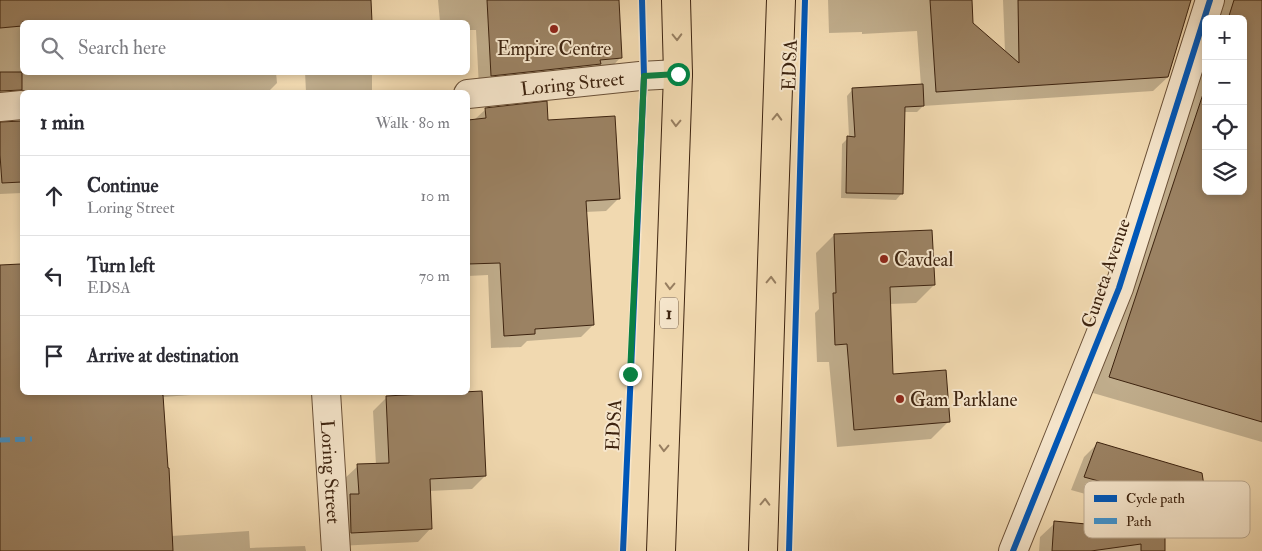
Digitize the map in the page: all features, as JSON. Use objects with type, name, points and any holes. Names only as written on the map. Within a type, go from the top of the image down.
[{"type":"highway","name":"1","points":[[661,551],[678,74],[676,0]]},
{"type":"highway","name":"EDSA","points":[[763,551],[781,0]]},
{"type":"street","name":"Cuneta Avenue","points":[[1013,551],[1119,288],[1210,0]]},
{"type":"street","name":"Loring Street","points":[[470,94],[640,76],[678,74]]},
{"type":"street","points":[[0,107],[20,105]]},
{"type":"street","name":"Loring Street","points":[[326,395],[336,551]]},
{"type":"building","points":[[0,0],[371,0],[372,20],[20,20],[20,26],[0,28]]},
{"type":"building","name":"Empire Centre","points":[[487,0],[619,0],[622,58],[600,60],[601,64],[491,76]]},
{"type":"building","points":[[930,0],[972,0],[973,23],[1019,63],[1018,0],[1191,0],[1168,77],[936,92]]},
{"type":"building","points":[[1234,0],[1262,0],[1262,422],[1109,377],[1202,97],[1202,195],[1247,195],[1247,15],[1229,15]]},
{"type":"building","points":[[0,72],[20,72],[20,75],[22,75],[22,90],[0,91]]},
{"type":"building","points":[[923,84],[924,106],[905,107],[903,194],[846,193],[847,136],[855,137],[852,88]]},
{"type":"building","points":[[547,101],[548,120],[615,116],[620,199],[586,201],[594,325],[535,329],[535,334],[504,336],[500,263],[470,264],[470,120],[486,118],[485,108]]},
{"type":"building","points":[[20,121],[20,182],[2,183],[0,122]]},
{"type":"building","points":[[932,230],[935,285],[890,287],[893,374],[946,370],[950,422],[854,430],[847,344],[835,345],[833,293],[836,293],[834,234]]},
{"type":"building","points":[[20,264],[20,395],[163,395],[173,551],[0,551],[0,265]]},
{"type":"building","points":[[482,391],[486,476],[430,479],[432,529],[351,533],[350,494],[359,494],[357,464],[389,463],[386,396],[470,395],[470,392]]},
{"type":"building","points":[[1097,442],[1202,473],[1203,481],[1099,481],[1084,477]]},
{"type":"building","points":[[1054,521],[1084,524],[1084,538],[1165,538],[1165,551],[1141,551],[1141,544],[1091,551],[1052,551]]},
{"type":"marked path","points":[[0,440],[32,439]]},
{"type":"cycle path","points":[[623,551],[644,76],[642,0]]},
{"type":"cycle path","points":[[789,551],[805,0]]},
{"type":"cycle path","points":[[1013,551],[1119,288],[1210,0]]},
{"type":"place","name":"Empire Centre","points":[[554,29]]},
{"type":"place","name":"Cavdeal","points":[[884,259]]},
{"type":"place","name":"Gam Parklane","points":[[900,399]]},
{"type":"route","points":[[630,374],[644,76],[678,74]]}]
